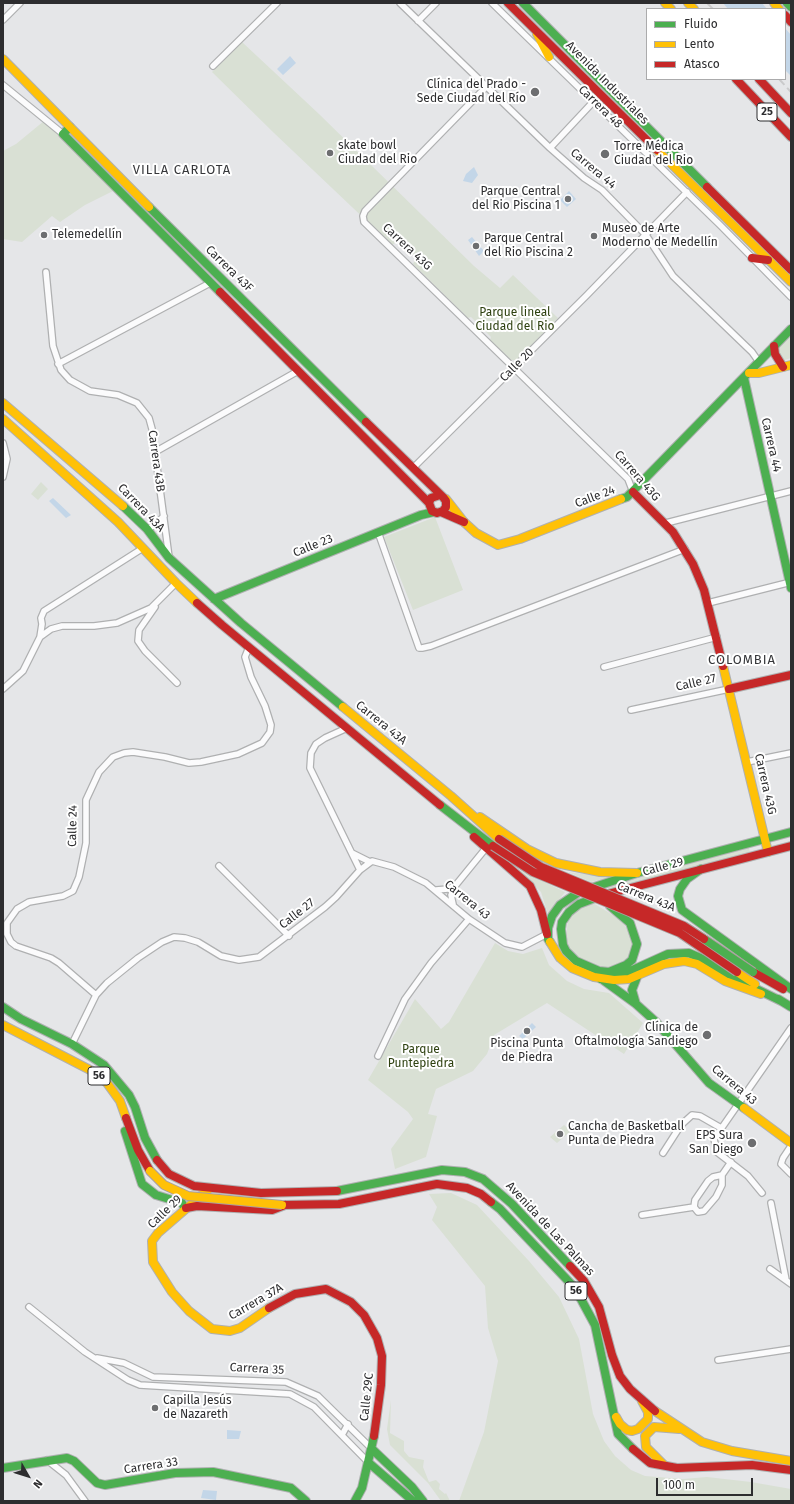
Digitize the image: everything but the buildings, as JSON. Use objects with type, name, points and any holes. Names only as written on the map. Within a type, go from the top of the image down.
[{"type":"main road","name":"Avenida Industriales","points":[[508,3],[791,282]]},
{"type":"main road","name":"Avenida Industriales","points":[[523,3],[791,270]]},
{"type":"main road","points":[[787,3],[791,7]]},
{"type":"main road","points":[[534,28],[549,57]]},
{"type":"main road","name":"Carrera 43F","points":[[3,59],[198,256],[443,497],[464,522],[488,541],[498,545]]},
{"type":"main road","name":"25","points":[[738,80],[791,138]]},
{"type":"main road","name":"25","points":[[760,80],[791,113]]},
{"type":"main road","points":[[63,134],[70,127]]},
{"type":"main road","name":"Carrera 43F","points":[[63,134],[433,508],[464,522]]},
{"type":"main road","points":[[752,258],[768,260]]},
{"type":"main road","name":"Calle 24","points":[[498,545],[520,539],[621,500],[633,492],[791,329]]},
{"type":"main road","points":[[774,346],[775,354],[787,366]]},
{"type":"main road","points":[[746,376],[787,366]]},
{"type":"main road","name":"Carrera 44","points":[[746,376],[770,496],[791,584]]},
{"type":"main road","name":"Carrera 43A","points":[[3,403],[91,477],[147,529],[170,558],[241,623],[451,796],[499,839],[528,860],[542,867],[684,926],[753,972],[791,993]]},
{"type":"main road","name":"Carrera 43A","points":[[3,419],[83,489],[118,522],[176,583],[249,647],[489,847],[524,867],[680,933],[791,1007]]},
{"type":"main road","name":"Carrera 43G","points":[[633,492],[666,523],[685,550],[699,577],[717,637],[768,852]]},
{"type":"main road","points":[[433,508],[446,507],[443,497]]},
{"type":"main road","name":"Calle 23","points":[[214,599],[420,515],[433,508],[432,498],[443,497]]},
{"type":"main road","name":"Calle 27","points":[[728,688],[791,675]]},
{"type":"main road","points":[[451,796],[527,849],[546,859],[565,866],[595,872],[637,873]]},
{"type":"main road","name":"Calle 29","points":[[547,934],[552,916],[560,905],[571,896],[637,873],[791,832]]},
{"type":"main road","name":"Calle 29","points":[[602,901],[624,916],[634,930],[637,944],[632,960],[622,968],[609,972],[589,968],[576,961],[566,951],[563,944],[561,929],[562,922],[569,912],[587,900],[791,846]]},
{"type":"main road","points":[[489,847],[534,892],[553,949],[566,964],[583,974],[601,979],[622,980],[636,977],[670,963],[690,962],[725,981],[782,1002]]},
{"type":"main road","points":[[701,869],[687,879],[680,889],[678,896],[682,910],[791,989]]},
{"type":"main road","points":[[601,979],[626,973],[662,956],[674,953],[689,953],[705,960],[732,977],[782,1002]]},
{"type":"main road","points":[[636,977],[632,990],[636,1004]]},
{"type":"main road","name":"Carrera 43","points":[[601,979],[636,1004],[656,1022],[709,1083],[791,1145]]},
{"type":"main road","name":"Avenida de Las Palmas","points":[[3,1007],[21,1019],[72,1044],[104,1066],[129,1095],[135,1107],[150,1149],[160,1166],[169,1174],[194,1186],[261,1193],[303,1194],[347,1190],[442,1170],[460,1171],[476,1176],[501,1193],[584,1281],[599,1307],[612,1355],[620,1376],[630,1389],[680,1429],[702,1442],[717,1448],[791,1461]]},
{"type":"main road","name":"Avenida de Las Palmas","points":[[3,1025],[94,1072],[112,1088],[120,1101],[138,1150],[150,1171],[164,1185],[188,1196],[284,1205],[339,1204],[437,1184],[467,1188],[481,1194],[500,1209],[573,1286],[579,1295],[595,1325],[618,1434],[624,1442],[650,1463],[665,1466],[706,1468],[752,1465],[791,1470]]},
{"type":"main road","points":[[94,1072],[110,1091],[120,1112],[142,1184],[149,1191],[161,1197],[180,1201],[186,1209],[197,1206],[272,1210],[284,1205]]},
{"type":"main road","points":[[161,1197],[167,1190],[170,1183],[169,1174]]},
{"type":"main road","name":"Calle 29","points":[[153,1262],[151,1254],[152,1241],[158,1233],[210,1188]]},
{"type":"main road","name":"Carrera 37A","points":[[153,1262],[172,1292],[184,1306],[205,1325],[212,1329],[221,1331],[230,1331],[240,1328],[280,1301],[302,1292],[326,1289],[351,1302]]},
{"type":"main road","name":"Calle 29C","points":[[351,1302],[364,1315],[377,1338],[382,1356],[381,1385],[372,1449],[362,1488],[355,1501]]},
{"type":"main road","points":[[613,1411],[624,1428],[635,1431],[643,1425],[648,1418],[645,1406],[640,1398]]},
{"type":"main road","points":[[665,1466],[650,1453],[645,1444],[645,1436],[654,1427],[680,1429]]},
{"type":"main road","name":"Carrera 35","points":[[372,1449],[412,1487],[423,1501]]},
{"type":"main road","name":"Carrera 33","points":[[3,1468],[46,1460],[67,1458],[74,1461],[89,1478],[97,1483],[105,1485],[175,1473],[213,1472],[291,1488],[300,1494],[306,1501]]},
{"type":"main road","name":"Carrera 35","points":[[369,1463],[413,1501]]},
{"type":"street","points":[[3,20],[20,3]]},
{"type":"street","points":[[213,66],[276,3]]},
{"type":"street","name":"Carrera 44","points":[[400,3],[550,148],[584,178],[602,190],[646,235],[673,276],[752,352],[759,362]]},
{"type":"street","points":[[418,21],[436,3]]},
{"type":"street","name":"Carrera 48","points":[[492,3],[687,192],[791,297]]},
{"type":"street","name":"Carrera 43F","points":[[3,85],[63,134]]},
{"type":"street","name":"Carrera 43G","points":[[486,87],[368,208],[363,216],[364,222],[628,479],[633,492]]},
{"type":"street","points":[[550,148],[594,101]]},
{"type":"street","name":"Calle 20","points":[[413,468],[687,192]]},
{"type":"street","name":"Carrera 43B","points":[[46,272],[51,327],[58,364],[70,380],[90,391],[118,395],[137,403],[149,418],[170,558]]},
{"type":"street","points":[[58,364],[210,283]]},
{"type":"street","points":[[155,452],[298,371]]},
{"type":"street","points":[[3,443],[7,458],[3,477]]},
{"type":"street","points":[[666,523],[791,491]]},
{"type":"street","points":[[147,529],[155,525],[164,516]]},
{"type":"street","points":[[378,532],[419,648],[431,646],[685,550]]},
{"type":"street","points":[[3,689],[23,671],[40,637],[42,624],[41,618],[44,610],[143,548]]},
{"type":"street","points":[[176,583],[157,604],[139,630],[138,641],[145,651],[177,683]]},
{"type":"street","points":[[708,603],[791,584]]},
{"type":"street","points":[[40,637],[50,629],[62,626],[94,626],[116,623],[140,614],[157,604]]},
{"type":"street","points":[[140,614],[143,624]]},
{"type":"street","points":[[42,624],[50,629]]},
{"type":"street","points":[[604,667],[717,637]]},
{"type":"street","name":"Calle 24","points":[[96,995],[59,963],[51,958],[16,946],[11,942],[7,934],[7,923],[17,909],[29,902],[63,896],[73,891],[79,877],[86,843],[86,800],[99,772],[112,757],[133,752],[165,757],[189,763],[201,762],[238,754],[262,743],[270,732],[271,725],[265,706],[251,677],[246,657],[249,647]]},
{"type":"street","name":"Calle 27","points":[[631,710],[728,688]]},
{"type":"street","points":[[347,728],[325,738],[316,744],[311,753],[310,768],[360,870],[370,862]]},
{"type":"street","points":[[747,762],[791,752]]},
{"type":"street","points":[[453,904],[451,895],[455,886],[489,847]]},
{"type":"street","name":"Carrera 43","points":[[352,853],[370,862],[374,861],[394,867],[426,883],[453,904],[469,919],[494,937],[518,947],[528,945],[547,934]]},
{"type":"street","points":[[218,866],[289,936]]},
{"type":"street","name":"Calle 27","points":[[96,995],[107,983],[138,958],[174,937],[185,938],[198,942],[221,956],[239,960],[259,957],[289,936],[336,898],[360,870]]},
{"type":"street","points":[[436,890],[443,890],[455,886]]},
{"type":"street","points":[[378,1056],[405,999],[431,963],[469,919]]},
{"type":"street","points":[[72,1044],[96,995]]},
{"type":"street","points":[[762,1193],[748,1176],[717,1152],[714,1139],[791,1028]]},
{"type":"street","points":[[662,1153],[681,1125],[692,1115],[700,1116],[721,1128]]},
{"type":"street","points":[[791,1145],[781,1164],[791,1174]]},
{"type":"street","points":[[722,1175],[713,1177],[708,1181],[695,1200],[694,1207],[698,1212],[706,1210],[721,1188],[722,1175],[731,1162]]},
{"type":"street","points":[[771,1203],[780,1256],[786,1280]]},
{"type":"street","points":[[642,1215],[694,1207]]},
{"type":"street","points":[[770,1269],[791,1284]]},
{"type":"street","name":"Carrera 35","points":[[29,1307],[85,1352],[128,1380],[140,1386],[290,1394],[314,1407],[369,1463]]},
{"type":"street","points":[[718,1360],[791,1349]]},
{"type":"street","name":"Carrera 35","points":[[95,1358],[124,1363],[153,1377],[286,1382],[318,1396],[372,1449]]},
{"type":"street","points":[[342,1435],[348,1424]]},
{"type":"street","points":[[46,1460],[66,1475],[85,1501]]},
{"type":"green space","name":"Parque lineal Ciudad del Rio","points":[[242,42],[319,114],[474,266],[500,288],[513,275],[558,318],[517,360],[511,360],[490,340],[491,337],[471,317],[468,318],[413,264],[416,258],[398,241],[392,245],[212,72]]},
{"type":"green space","points":[[44,121],[115,190],[85,205],[60,222],[52,216],[22,242],[3,239],[3,151],[16,144]]},
{"type":"green space","points":[[791,331],[791,358],[781,361],[777,346]]},
{"type":"green space","points":[[41,482],[48,489],[38,500],[31,494]]},
{"type":"green space","points":[[435,517],[463,590],[413,610],[384,537]]},
{"type":"green space","points":[[749,848],[750,853],[610,891],[607,886]]},
{"type":"green space","points":[[517,869],[565,892],[548,914],[541,892]]},
{"type":"green space","points":[[568,872],[610,877],[591,882]]},
{"type":"green space","points":[[593,903],[623,923],[630,933],[632,943],[630,954],[624,964],[606,970],[595,968],[577,957],[569,948],[566,938],[568,920],[573,914]]},
{"type":"green space","name":"Parque Puntepiedra","points":[[495,943],[508,951],[523,954],[542,948],[549,965],[567,981],[584,989],[609,993],[643,1023],[624,1054],[547,1003],[494,1035],[487,1054],[473,1071],[436,1089],[428,1114],[437,1116],[426,1157],[395,1169],[391,1149],[413,1119],[408,1112],[368,1080],[415,999],[441,1029],[449,1022]]},
{"type":"green space","name":"Cancha de Basketball Punta de Piedra","points":[[564,1125],[571,1131],[557,1143],[550,1137]]},
{"type":"green space","points":[[451,1193],[477,1205],[529,1261],[559,1297],[579,1339],[593,1414],[604,1441],[615,1456],[631,1470],[645,1476],[683,1479],[707,1477],[751,1482],[791,1489],[791,1501],[459,1501],[484,1432],[498,1361],[488,1328],[485,1286],[432,1220],[437,1207],[429,1194]]},
{"type":"green space","points":[[391,1400],[390,1433],[404,1441],[404,1451],[409,1457],[424,1460],[423,1467],[429,1482],[436,1480],[440,1484],[439,1489],[445,1494],[446,1493],[450,1501],[441,1501],[428,1483],[390,1445],[387,1429]]},
{"type":"water","points":[[723,3],[762,3],[766,8],[727,8]]},
{"type":"water","points":[[786,29],[791,35],[791,76],[786,71]]},
{"type":"water","points":[[290,56],[296,63],[283,75],[277,69]]},
{"type":"water","points":[[474,167],[478,175],[472,183],[463,181],[466,174]]},
{"type":"water","name":"Parque Central del Rio Piscina 1","points":[[569,191],[576,199],[567,207],[560,200]]},
{"type":"water","name":"Parque Central del Rio Piscina 2","points":[[472,237],[484,251],[479,256],[468,240]]},
{"type":"water","points":[[53,498],[71,515],[66,518],[49,501]]},
{"type":"water","name":"Piscina Punta de Piedra","points":[[532,1023],[536,1027],[523,1039],[519,1036]]},
{"type":"water","points":[[227,1430],[241,1431],[239,1439],[227,1439]]},
{"type":"water","points":[[203,1490],[217,1491],[216,1500],[201,1498]]},
{"type":"railway","points":[[707,3],[712,8]]},
{"type":"railway","points":[[780,80],[791,92]]},
{"type":"traffic: fast","points":[[523,3],[707,187]]},
{"type":"traffic: fast","points":[[787,3],[791,7]]},
{"type":"traffic: fast","points":[[70,127],[63,134],[220,292]]},
{"type":"traffic: fast","points":[[149,207],[366,422]]},
{"type":"traffic: fast","points":[[621,499],[627,497],[791,329]]},
{"type":"traffic: fast","points":[[744,378],[791,588]]},
{"type":"traffic: fast","points":[[123,506],[147,529],[169,558],[241,623],[343,707]]},
{"type":"traffic: fast","points":[[214,599],[421,515],[434,512]]},
{"type":"traffic: fast","points":[[440,805],[493,846]]},
{"type":"traffic: fast","points":[[550,942],[548,939],[548,928],[552,916],[560,905],[579,892],[637,873],[791,832]]},
{"type":"traffic: fast","points":[[701,869],[687,879],[680,889],[678,896],[682,910],[791,989]]},
{"type":"traffic: fast","points":[[600,896],[579,904],[569,912],[562,922],[561,929],[563,945],[566,951],[576,961],[599,971],[609,972],[626,965],[632,960],[637,944],[630,923],[610,906]]},
{"type":"traffic: fast","points":[[704,939],[753,972]]},
{"type":"traffic: fast","points":[[601,979],[626,973],[668,954],[689,953],[705,960],[732,977],[783,1002]]},
{"type":"traffic: fast","points":[[636,1004],[632,990],[637,977]]},
{"type":"traffic: fast","points":[[603,980],[636,1004],[656,1022],[709,1083],[744,1108]]},
{"type":"traffic: fast","points":[[778,999],[791,1007]]},
{"type":"traffic: fast","points":[[3,1007],[21,1019],[72,1044],[104,1065],[129,1095],[135,1107],[145,1138],[157,1160]]},
{"type":"traffic: fast","points":[[125,1131],[142,1184],[156,1195],[182,1203],[185,1209]]},
{"type":"traffic: fast","points":[[337,1191],[442,1170],[465,1172],[483,1179],[512,1204],[570,1266]]},
{"type":"traffic: fast","points":[[491,1202],[500,1209],[573,1286],[582,1301],[595,1325],[618,1434],[633,1449]]},
{"type":"traffic: fast","points":[[355,1501],[362,1488],[374,1436]]},
{"type":"traffic: fast","points":[[372,1449],[412,1487],[423,1501]]},
{"type":"traffic: fast","points":[[3,1468],[67,1458],[74,1461],[97,1483],[105,1485],[175,1473],[213,1472],[291,1488],[306,1501]]},
{"type":"traffic: fast","points":[[369,1463],[413,1501]]},
{"type":"traffic: slow","points":[[665,3],[670,8]]},
{"type":"traffic: slow","points":[[688,3],[693,8]]},
{"type":"traffic: slow","points":[[774,3],[778,8]]},
{"type":"traffic: slow","points":[[537,34],[549,57]]},
{"type":"traffic: slow","points":[[3,59],[149,207]]},
{"type":"traffic: slow","points":[[657,150],[791,282]]},
{"type":"traffic: slow","points":[[749,373],[759,373],[791,365]]},
{"type":"traffic: slow","points":[[3,403],[123,506]]},
{"type":"traffic: slow","points":[[3,419],[118,522],[197,603]]},
{"type":"traffic: slow","points":[[446,499],[464,522],[476,533],[498,545],[520,539],[621,499]]},
{"type":"traffic: slow","points":[[723,666],[768,852]]},
{"type":"traffic: slow","points":[[343,707],[451,796],[499,839]]},
{"type":"traffic: slow","points":[[480,817],[527,849],[556,863],[600,872],[637,873]]},
{"type":"traffic: slow","points":[[550,942],[560,958],[572,968],[594,977],[614,980],[629,979],[664,964],[684,961],[697,964],[725,981],[761,994]]},
{"type":"traffic: slow","points":[[737,972],[755,984]]},
{"type":"traffic: slow","points":[[3,1025],[94,1072],[107,1083],[120,1101],[126,1118]]},
{"type":"traffic: slow","points":[[744,1108],[791,1143]]},
{"type":"traffic: slow","points":[[150,1171],[164,1185],[188,1196],[282,1205]]},
{"type":"traffic: slow","points":[[210,1188],[158,1233],[152,1241],[153,1262],[172,1292],[189,1311],[212,1329],[230,1331],[240,1328],[269,1308]]},
{"type":"traffic: slow","points":[[616,1417],[620,1424],[627,1430],[632,1431],[638,1429],[648,1419],[648,1412],[642,1401]]},
{"type":"traffic: slow","points":[[655,1411],[702,1442],[732,1451],[791,1461]]},
{"type":"traffic: slow","points":[[664,1465],[646,1447],[645,1436],[654,1427],[679,1429]]},
{"type":"traffic: jam","points":[[508,3],[657,150]]},
{"type":"traffic: jam","points":[[786,16],[791,22]]},
{"type":"traffic: jam","points":[[737,80],[791,137]]},
{"type":"traffic: jam","points":[[760,80],[791,113]]},
{"type":"traffic: jam","points":[[707,187],[791,270]]},
{"type":"traffic: jam","points":[[752,258],[768,260]]},
{"type":"traffic: jam","points":[[220,292],[429,503]]},
{"type":"traffic: jam","points":[[774,346],[775,354],[783,367]]},
{"type":"traffic: jam","points":[[366,422],[443,497],[446,501],[446,507],[443,511],[437,513],[432,511],[429,503],[431,498],[440,495]]},
{"type":"traffic: jam","points":[[633,492],[673,532],[693,564],[704,590],[723,666]]},
{"type":"traffic: jam","points":[[441,512],[464,522]]},
{"type":"traffic: jam","points":[[197,603],[440,805]]},
{"type":"traffic: jam","points":[[729,689],[791,675]]},
{"type":"traffic: jam","points":[[474,837],[530,886],[541,910],[547,934]]},
{"type":"traffic: jam","points":[[499,839],[541,867],[684,926],[704,939]]},
{"type":"traffic: jam","points":[[493,846],[533,872],[680,933],[737,972]]},
{"type":"traffic: jam","points":[[600,896],[791,846]]},
{"type":"traffic: jam","points":[[753,972],[783,989]]},
{"type":"traffic: jam","points":[[126,1118],[138,1150],[150,1171]]},
{"type":"traffic: jam","points":[[157,1160],[169,1174],[194,1186],[261,1193],[337,1191]]},
{"type":"traffic: jam","points":[[282,1205],[339,1204],[437,1184],[467,1188],[481,1194],[491,1202]]},
{"type":"traffic: jam","points":[[186,1208],[197,1206],[272,1210],[285,1205]]},
{"type":"traffic: jam","points":[[570,1266],[584,1281],[599,1307],[612,1355],[620,1376],[630,1389],[655,1411]]},
{"type":"traffic: jam","points":[[269,1308],[295,1294],[326,1289],[351,1302],[364,1315],[377,1338],[382,1356],[381,1385],[374,1436]]},
{"type":"traffic: jam","points":[[633,1449],[650,1463],[677,1468],[752,1465],[791,1470]]},
{"type":"place","name":"Clínica del Prado - Sede Ciudad del Río","points":[[535,92]]},
{"type":"place","name":"skate bowl Ciudad del Rio","points":[[330,153]]},
{"type":"place","name":"Torre Médica Ciudad del Rio","points":[[605,154]]},
{"type":"place","name":"Parque Central del Rio Piscina 1","points":[[568,199]]},
{"type":"place","name":"Telemedellín","points":[[44,235]]},
{"type":"place","name":"Museo de Arte Moderno de Medellín","points":[[594,236]]},
{"type":"place","name":"Parque Central del Rio Piscina 2","points":[[476,246]]},
{"type":"place","name":"Piscina Punta de Piedra","points":[[527,1031]]},
{"type":"place","name":"Clínica de Oftalmología Sandiego","points":[[707,1035]]},
{"type":"place","name":"Cancha de Basketball Punta de Piedra","points":[[560,1134]]},
{"type":"place","name":"EPS Sura San Diego","points":[[752,1143]]},
{"type":"place","name":"Capilla Jesús de Nazareth","points":[[155,1408]]},
{"type":"district","name":"VILLA CARLOTA","points":[[182,170]]},
{"type":"district","name":"COLOMBIA","points":[[742,660]]}]
